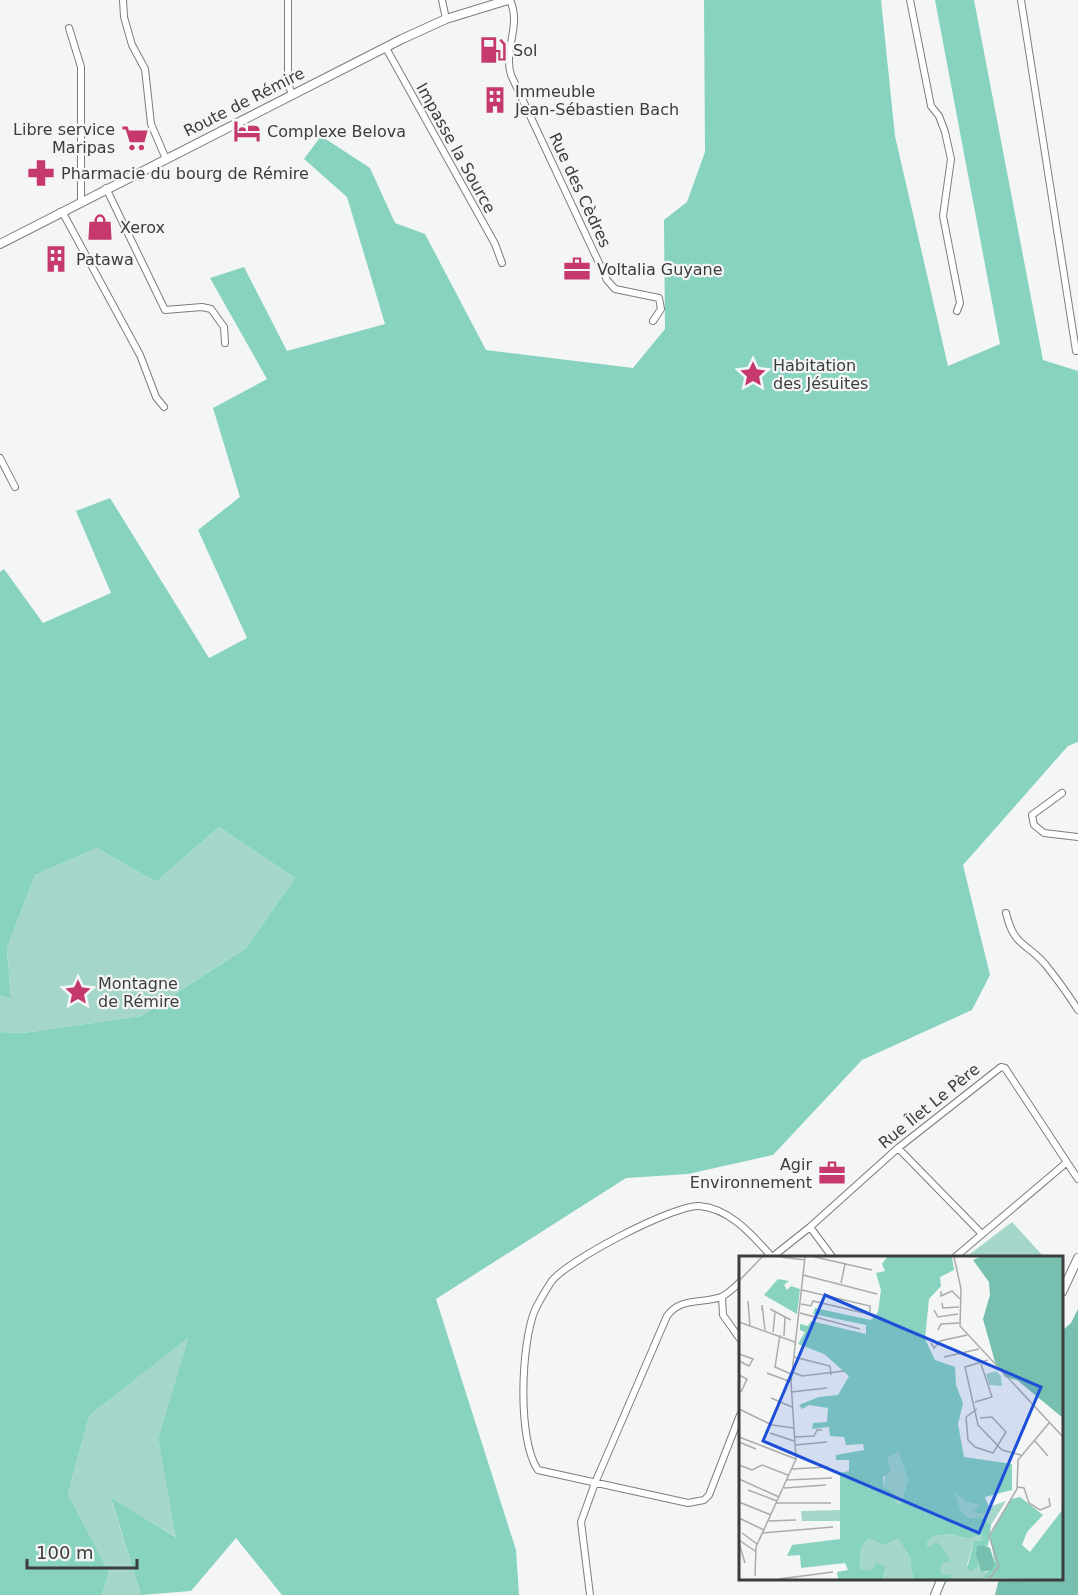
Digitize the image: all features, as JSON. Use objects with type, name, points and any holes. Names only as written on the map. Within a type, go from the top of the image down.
[{"type":"main road","name":"Route de Rémire","points":[[0,244],[106,188],[446,19],[497,1],[509,0]]},
{"type":"main road","points":[[1063,1291],[1078,1258]]},
{"type":"main road","points":[[935,1595],[941,1580]]},
{"type":"street","points":[[123,0],[123,17],[132,45],[145,69],[150,124],[166,159]]},
{"type":"street","points":[[288,0],[288,83],[292,95]]},
{"type":"street","points":[[442,0],[446,19]]},
{"type":"street","name":"Rue des Cèdres","points":[[509,0],[515,11],[516,24],[509,52],[508,64],[511,75],[607,280],[615,290],[659,298],[661,309],[653,321]]},
{"type":"street","points":[[910,0],[931,106],[939,116],[951,159],[944,216],[960,303],[957,311]]},
{"type":"street","points":[[1021,0],[1076,351]]},
{"type":"street","points":[[69,28],[81,67],[81,201]]},
{"type":"street","name":"Impasse la Source","points":[[386,48],[495,244],[502,263]]},
{"type":"street","points":[[106,188],[165,310],[202,307],[211,309],[224,327],[225,343]]},
{"type":"street","points":[[60,212],[64,215],[140,355],[156,397],[164,407]]},
{"type":"street","points":[[0,458],[15,487]]},
{"type":"street","points":[[1062,793],[1036,810],[1032,815],[1034,825],[1044,833],[1078,837]]},
{"type":"street","points":[[1006,913],[1010,930],[1018,943],[1043,962],[1078,1011]]},
{"type":"street","name":"Rue Îlet Le Père","points":[[773,1256],[810,1227],[898,1148],[1001,1067],[1005,1068],[1078,1179]]},
{"type":"street","points":[[898,1148],[982,1234]]},
{"type":"street","points":[[955,1256],[1066,1163]]},
{"type":"street","points":[[739,1420],[709,1495],[704,1500],[688,1503],[538,1470],[533,1463],[528,1443],[525,1413],[526,1346],[535,1310],[553,1280],[626,1232],[687,1207],[701,1206],[732,1217],[771,1256]]},
{"type":"street","points":[[810,1227],[832,1256]]},
{"type":"street","points":[[590,1595],[581,1522],[595,1483],[667,1316],[673,1308],[690,1301],[722,1297],[739,1284]]},
{"type":"street","points":[[722,1297],[723,1315],[739,1336]]},
{"type":"shaded area","points":[[704,0],[881,0],[895,136],[948,366],[1000,344],[935,0],[974,0],[1043,360],[1078,371],[1078,742],[1068,746],[963,865],[990,975],[972,1010],[862,1060],[773,1155],[688,1174],[626,1178],[436,1299],[516,1550],[519,1595],[282,1595],[236,1538],[191,1591],[141,1595],[111,1498],[176,1537],[158,1438],[189,1337],[89,1416],[68,1494],[109,1572],[102,1595],[0,1595],[0,1032],[23,1033],[141,1016],[246,948],[295,878],[219,827],[156,882],[97,848],[35,875],[7,948],[11,999],[0,996],[0,572],[4,569],[43,623],[111,593],[76,511],[110,498],[209,658],[247,638],[198,530],[240,497],[213,408],[267,379],[210,278],[244,267],[287,351],[385,324],[347,197],[304,159],[321,136],[370,168],[395,223],[425,234],[486,350],[633,368],[665,329],[664,220],[687,202],[705,152]]},
{"type":"shaded area","points":[[219,827],[295,878],[246,948],[141,1016],[23,1033],[0,1032],[0,996],[11,999],[7,948],[35,875],[97,848],[156,882]]},
{"type":"shaded area","points":[[1012,1222],[1043,1256],[967,1256]]},
{"type":"shaded area","points":[[1078,1309],[1078,1595],[995,1595],[999,1580],[1063,1580],[1063,1330],[1071,1323]]},
{"type":"shaded area","points":[[190,1336],[158,1438],[177,1537],[111,1499],[141,1595],[102,1595],[109,1572],[68,1494],[89,1416]]},
{"type":"place","name":"Sol","points":[[493,50]]},
{"type":"place","name":"Immeuble Jean-Sébastien Bach","points":[[495,100]]},
{"type":"place","name":"Complexe Belova","points":[[247,131]]},
{"type":"place","name":"Libre service Maripas","points":[[135,138]]},
{"type":"place","name":"Pharmacie du bourg de Rémire","points":[[41,173]]},
{"type":"place","name":"Xerox","points":[[100,227]]},
{"type":"place","name":"Patawa","points":[[56,259]]},
{"type":"place","name":"Voltalia Guyane","points":[[577,269]]},
{"type":"place","name":"Habitation des Jésuites","points":[[753,374]]},
{"type":"place","name":"Montagne de Rémire","points":[[78,992]]},
{"type":"place","name":"Agir Environnement","points":[[832,1173]]}]
